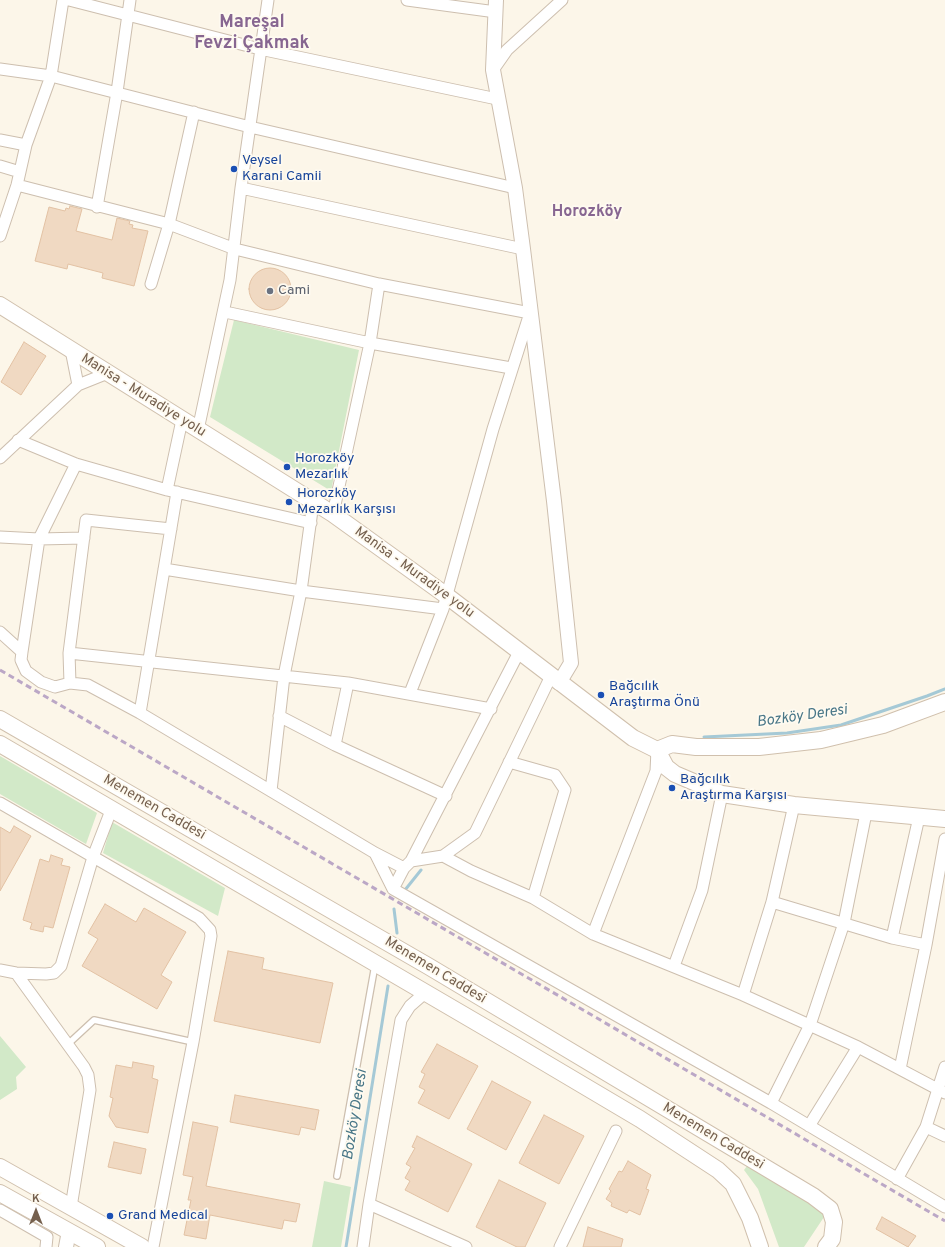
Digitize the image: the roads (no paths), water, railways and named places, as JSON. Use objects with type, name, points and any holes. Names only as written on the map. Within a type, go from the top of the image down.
[{"type":"main road","name":"Manisa - Muradiye yolu","points":[[0,305],[313,503],[333,514],[445,603],[520,652],[633,738],[657,750]]},
{"type":"main road","points":[[945,702],[883,725],[821,740],[759,747],[696,747],[672,744],[657,750],[666,767],[675,774],[722,794],[794,806],[945,819]]},
{"type":"main road","name":"Menemen Caddesi","points":[[0,719],[428,966],[813,1196],[830,1209],[834,1222],[832,1239],[826,1247]]},
{"type":"main road","name":"Menemen Caddesi","points":[[0,744],[426,992],[640,1119],[718,1170],[733,1184],[750,1218],[760,1247]]},
{"type":"main road","points":[[0,1168],[142,1247]]},
{"type":"main road","points":[[0,1193],[97,1247]]},
{"type":"street","points":[[0,236],[20,172],[26,145],[51,76],[62,0]]},
{"type":"street","points":[[69,0],[126,16],[260,49],[497,99]]},
{"type":"street","points":[[97,207],[117,92],[126,16],[130,0]]},
{"type":"street","points":[[198,430],[225,312],[235,249],[241,188],[268,0]]},
{"type":"street","points":[[76,464],[39,539],[21,660],[26,671],[41,682],[55,687],[70,683],[88,685],[140,712],[375,853],[408,864],[443,856],[475,833],[509,762],[555,679],[571,664],[554,501],[515,188],[497,99],[493,70],[496,6],[407,0]]},
{"type":"street","points":[[493,70],[507,50],[562,0]]},
{"type":"street","points":[[0,69],[51,76],[250,127],[515,188]]},
{"type":"street","points":[[151,284],[169,224],[194,112]]},
{"type":"street","points":[[0,140],[26,145]]},
{"type":"street","points":[[0,166],[20,172]]},
{"type":"street","points":[[16,185],[97,207],[169,224],[235,249],[379,284],[530,313]]},
{"type":"street","points":[[241,188],[523,250]]},
{"type":"street","points":[[333,514],[370,343],[379,284]]},
{"type":"street","points":[[225,312],[370,343],[511,368]]},
{"type":"street","points":[[410,693],[445,603],[511,368],[530,313]]},
{"type":"street","points":[[70,350],[78,385]]},
{"type":"street","points":[[0,458],[78,385],[108,373]]},
{"type":"street","points":[[140,712],[147,660],[171,529],[172,491],[182,420]]},
{"type":"street","points":[[18,440],[76,464],[172,491],[311,523]]},
{"type":"street","points":[[271,791],[284,676],[301,591],[313,503]]},
{"type":"street","points":[[70,683],[69,653],[86,520],[171,529]]},
{"type":"street","points":[[0,537],[39,539],[84,538]]},
{"type":"street","points":[[164,568],[301,591],[445,603]]},
{"type":"street","points":[[0,632],[22,652]]},
{"type":"street","points":[[393,889],[446,796],[520,652]]},
{"type":"street","points":[[69,653],[147,660],[348,683],[410,693],[491,709]]},
{"type":"street","points":[[335,745],[348,683]]},
{"type":"street","points":[[279,716],[335,745],[446,796]]},
{"type":"street","points":[[593,934],[656,772],[657,750]]},
{"type":"street","points":[[509,762],[555,775],[565,790],[533,898]]},
{"type":"street","points":[[674,966],[702,890],[722,794]]},
{"type":"street","points":[[0,803],[199,918],[210,930],[210,942],[193,1042],[153,1247]]},
{"type":"street","points":[[743,995],[772,902],[794,806]]},
{"type":"street","points":[[0,970],[16,973],[46,974],[54,973],[61,966],[93,857],[112,808]]},
{"type":"street","points":[[771,1103],[810,1025],[844,923],[866,813]]},
{"type":"street","points":[[892,938],[919,817]]},
{"type":"street","points":[[900,1069],[926,945],[945,839]]},
{"type":"street","points":[[375,853],[393,889],[771,1103],[945,1207]]},
{"type":"street","points":[[443,856],[533,898],[593,934],[674,966],[810,1025],[858,1047],[942,1092]]},
{"type":"street","points":[[772,902],[892,938],[926,945]]},
{"type":"street","points":[[16,973],[84,1067],[88,1075],[90,1090],[71,1207]]},
{"type":"street","points":[[363,1247],[401,1020],[410,1006],[426,992]]},
{"type":"street","points":[[809,1126],[858,1047]]},
{"type":"street","points":[[897,1179],[926,1127],[942,1092],[945,1067]]},
{"type":"street","points":[[926,1127],[945,1136]]},
{"type":"street","points":[[560,1247],[616,1131]]},
{"type":"street","points":[[369,1204],[466,1247]]},
{"type":"street","points":[[0,1210],[47,1237],[46,1247]]},
{"type":"street","points":[[66,1247],[69,1231]]},
{"type":"lane","points":[[337,1176],[376,963]]},
{"type":"lane","points":[[67,1045],[94,1020],[193,1042]]},
{"type":"waterway","name":"Bozköy Deresi","points":[[704,737],[787,733],[841,725],[945,689]]},
{"type":"waterway","name":"Bozköy Deresi","points":[[405,890],[421,870]]},
{"type":"waterway","name":"Bozköy Deresi","points":[[394,909],[397,933]]},
{"type":"waterway","name":"Bozköy Deresi","points":[[346,1247],[388,986]]},
{"type":"railway","points":[[0,670],[945,1221]]},
{"type":"place","name":"Veysel Karani Camii","points":[[234,169]]},
{"type":"place","name":"Cami","points":[[270,291]]},
{"type":"place","name":"Horozköy Mezarlık","points":[[287,467]]},
{"type":"place","name":"Horozköy Mezarlık Karşısı","points":[[289,502]]},
{"type":"place","name":"Bağcılık Araştırma Önü","points":[[601,695]]},
{"type":"place","name":"Bağcılık Araştırma Karşısı","points":[[672,788]]},
{"type":"place","name":"Grand Medical","points":[[110,1216]]},
{"type":"district","name":"Mareşal Fevzi Çakmak","points":[[252,33]]},
{"type":"district","name":"Horozköy","points":[[587,213]]}]
